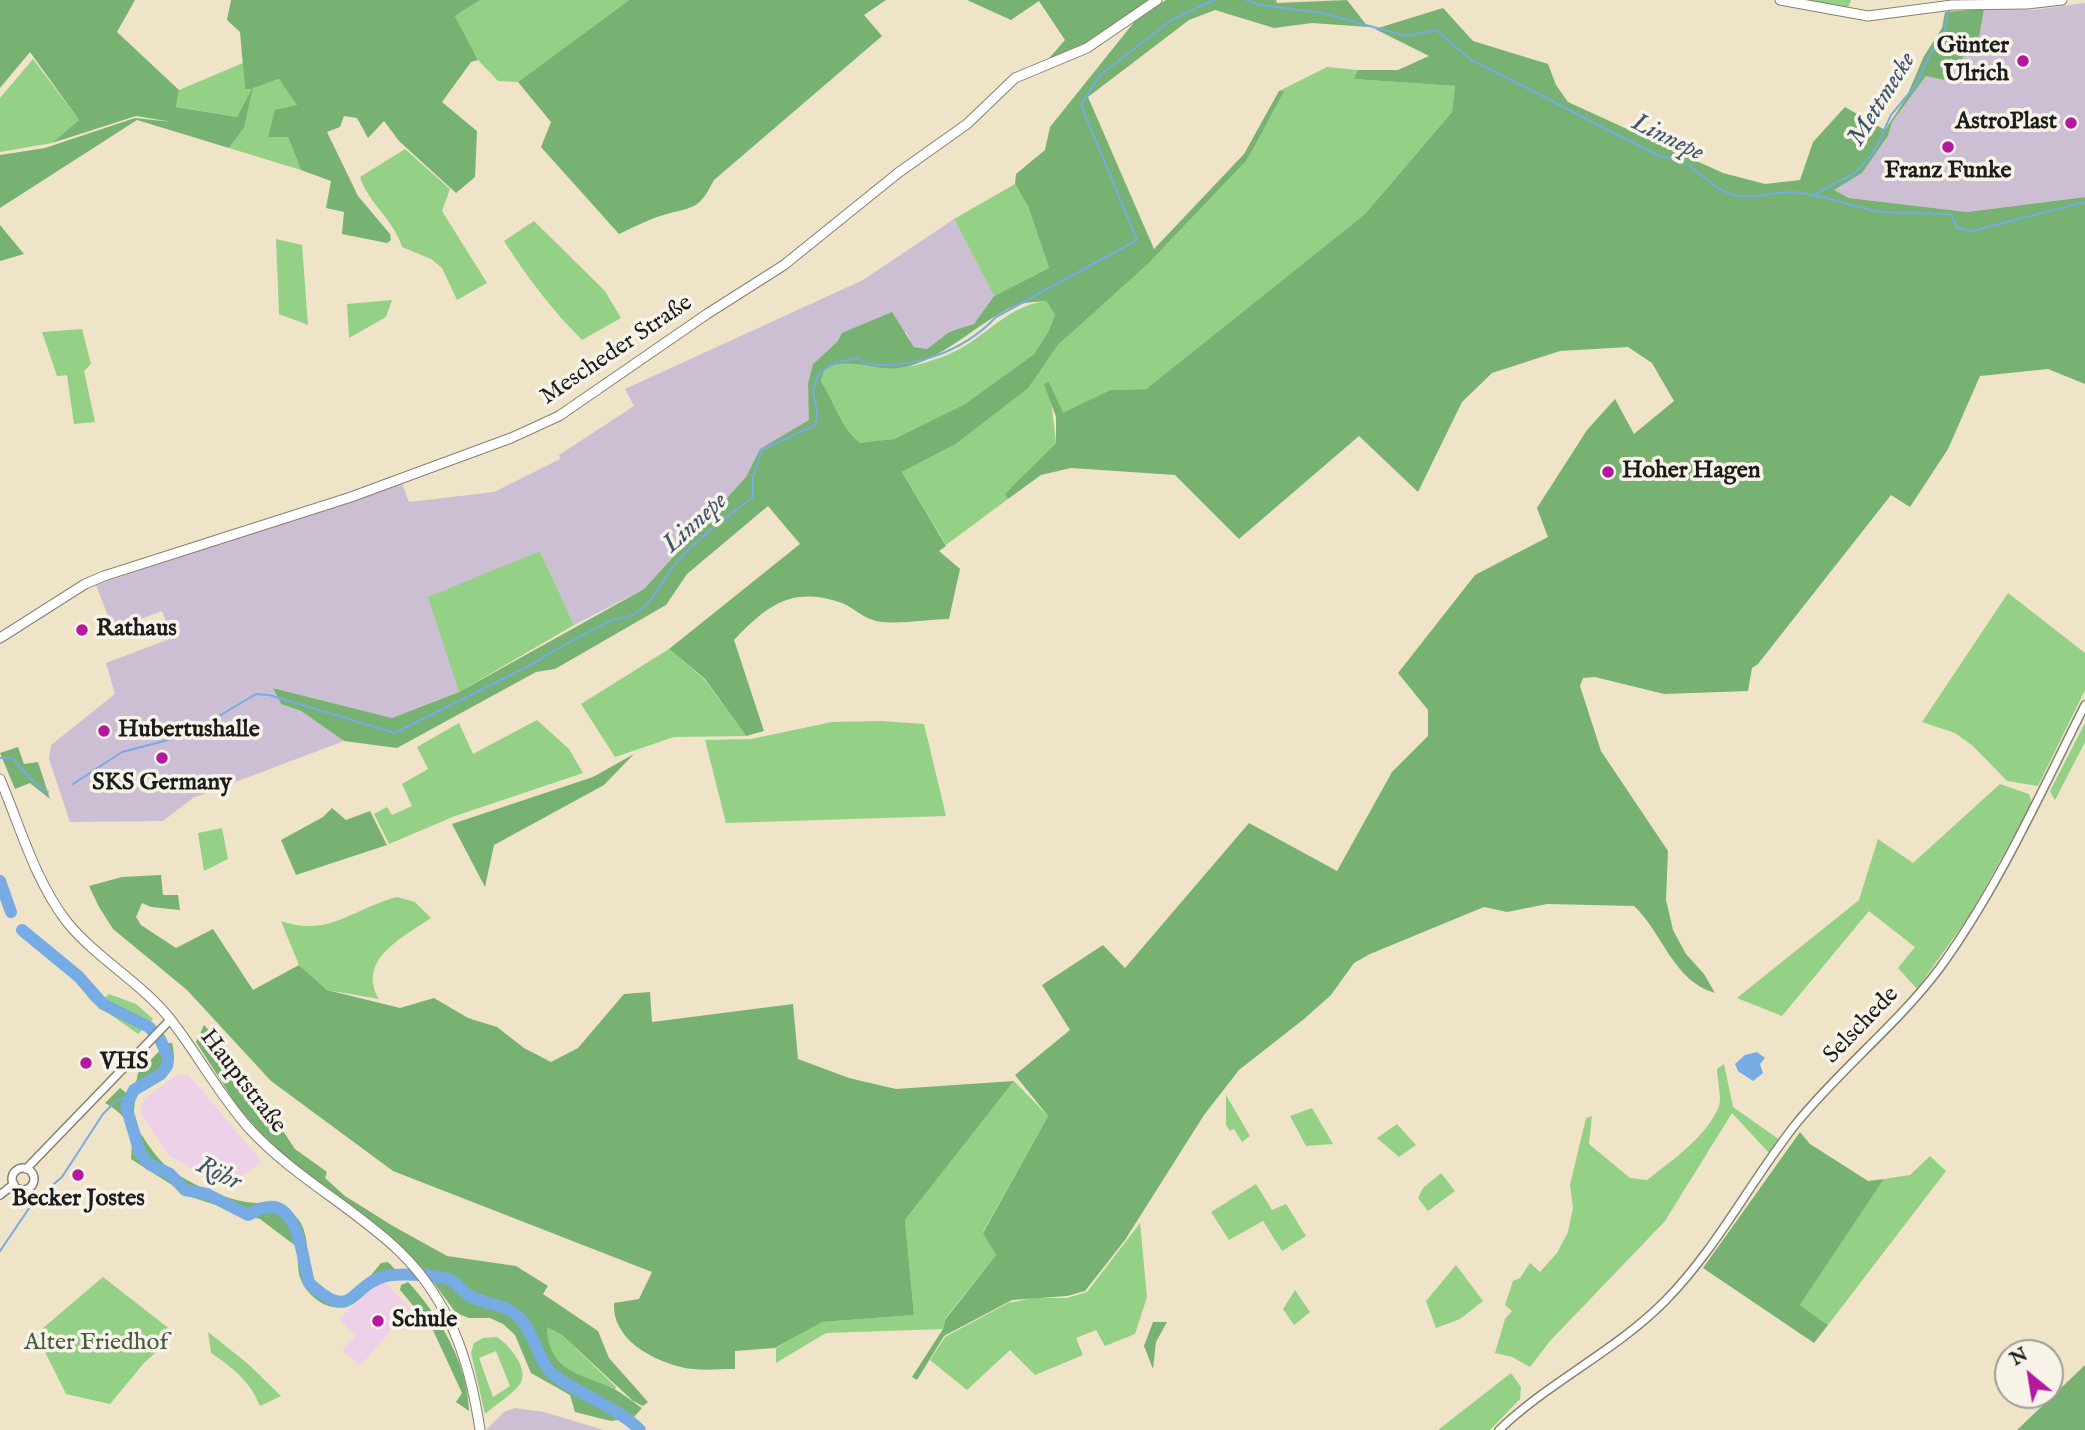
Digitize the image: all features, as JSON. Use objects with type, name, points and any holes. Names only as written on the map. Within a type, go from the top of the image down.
[{"type":"main road","name":"Mescheder Straße","points":[[0,638],[85,584],[104,576],[351,497],[510,438],[559,416],[782,266],[898,173],[967,124],[1015,78],[1087,48],[1157,0]]},
{"type":"main road","points":[[1780,0],[1860,16],[1948,6],[2028,4],[2062,0]]},
{"type":"main road","name":"Hauptstraße","points":[[0,779],[33,861],[57,907],[85,940],[154,1001],[247,1126],[281,1161],[370,1228],[410,1264],[433,1292],[457,1335],[467,1361],[480,1430]]},
{"type":"street","name":"Selschede","points":[[1499,1430],[1621,1342],[1684,1280],[1795,1125],[1901,1014],[1938,970],[1994,881],[2085,705]]},
{"type":"street","points":[[0,1195],[14,1184],[16,1172],[26,1169],[170,1020]]},
{"type":"street","points":[[14,1184],[21,1190],[31,1187],[33,1176],[26,1169]]},
{"type":"shaded area","points":[[2085,3],[2085,197],[1967,212],[1849,198],[1833,190],[1862,173],[1888,136],[1892,122],[1926,76],[1944,80],[1979,38],[1984,9],[2033,10]]},
{"type":"shaded area","points":[[954,219],[994,296],[974,325],[949,332],[927,349],[914,347],[906,332],[842,333],[837,342],[813,364],[808,383],[810,420],[760,449],[746,477],[644,589],[574,625],[540,551],[430,597],[459,692],[392,718],[274,688],[281,704],[301,711],[344,741],[193,798],[163,821],[70,822],[49,759],[51,745],[115,694],[106,663],[172,638],[162,611],[113,629],[96,585],[402,483],[409,502],[494,492],[560,459],[559,455],[634,406],[625,389],[863,280]]},
{"type":"shaded area","points":[[176,1075],[189,1075],[262,1162],[242,1176],[232,1179],[193,1169],[168,1155],[140,1112],[144,1099]]},
{"type":"shaded area","name":"Schule","points":[[382,1279],[418,1317],[405,1332],[396,1324],[360,1366],[342,1350],[356,1337],[339,1319]]},
{"type":"shaded area","points":[[515,1408],[544,1412],[604,1430],[486,1430],[504,1412]]},
{"type":"green space","points":[[0,0],[135,0],[117,32],[179,90],[176,107],[237,117],[252,89],[245,89],[240,32],[227,20],[231,0],[480,0],[455,16],[478,60],[471,62],[442,102],[477,131],[475,177],[456,193],[399,141],[384,121],[368,138],[357,118],[344,116],[340,127],[327,132],[358,196],[390,234],[391,240],[387,243],[342,234],[344,212],[326,208],[331,181],[301,170],[288,137],[268,137],[275,110],[297,105],[279,79],[253,88],[244,128],[229,148],[137,120],[0,208],[0,155],[45,148],[135,118],[172,122],[136,116],[52,143],[79,120],[30,52],[0,88]]},
{"type":"green space","points":[[480,0],[629,0],[518,82],[498,81],[478,60],[455,16]]},
{"type":"green space","points":[[629,0],[886,0],[864,15],[882,36],[714,180],[696,205],[655,218],[619,234],[541,147],[551,122],[518,82]]},
{"type":"green space","points":[[967,0],[1151,0],[1091,42],[1045,63],[1065,40],[1039,1],[1011,20]]},
{"type":"green space","points":[[1166,0],[1276,0],[1277,3],[1347,0],[1368,27],[1312,23],[1274,28],[1215,10],[1189,20],[1088,97],[1154,249],[1244,154],[1279,91],[1284,91],[1247,160],[1148,264],[1058,345],[1028,388],[956,444],[902,472],[946,546],[939,551],[960,569],[949,619],[880,622],[839,602],[806,597],[793,598],[768,609],[734,640],[764,731],[746,736],[705,679],[669,649],[800,544],[768,506],[687,574],[666,605],[555,669],[536,672],[397,748],[344,741],[301,711],[281,704],[273,688],[392,718],[459,692],[644,589],[746,477],[760,449],[809,420],[808,383],[813,364],[837,342],[842,333],[892,312],[914,347],[927,349],[949,332],[974,324],[994,296],[1049,268],[1028,206],[1015,184],[1016,174],[1045,150],[1050,127],[1135,21]],"holes":[[[1046,301],[1055,315],[1034,354],[965,404],[894,439],[860,443],[843,422],[821,381],[825,368],[846,363],[899,368],[924,361],[1018,305]]]},
{"type":"green space","points":[[1800,0],[1851,0],[1847,11]]},
{"type":"green space","points":[[1443,8],[1473,41],[1548,64],[1556,85],[1568,102],[1723,173],[1765,184],[1800,180],[1813,142],[1845,107],[1885,130],[1906,98],[1924,56],[1942,28],[1945,12],[1984,9],[1979,38],[1944,80],[1926,76],[1892,122],[1888,136],[1862,173],[1834,190],[1849,198],[1967,212],[2085,197],[2085,384],[2048,369],[1980,376],[1948,449],[1910,507],[1891,495],[1758,664],[1752,668],[1748,691],[1664,694],[1595,677],[1583,678],[1580,686],[1601,751],[1668,851],[1666,900],[1673,930],[1686,954],[1704,974],[1715,993],[1689,978],[1634,906],[1547,904],[1507,912],[1484,907],[1370,954],[1354,963],[1331,995],[1304,1019],[1239,1070],[1204,1115],[1125,1240],[1085,1291],[1067,1296],[1012,1300],[944,1336],[917,1380],[912,1377],[943,1329],[945,1320],[996,1255],[983,1233],[1048,1116],[1015,1075],[1070,1030],[1042,985],[1103,945],[1125,968],[1249,823],[1337,871],[1392,772],[1428,736],[1428,710],[1398,673],[1475,575],[1548,537],[1537,508],[1587,430],[1615,399],[1634,434],[1674,401],[1652,363],[1628,347],[1560,351],[1492,373],[1462,402],[1418,492],[1359,436],[1239,539],[1175,475],[1071,468],[1041,475],[1008,499],[1005,494],[1056,443],[1056,417],[1044,384],[1049,382],[1063,413],[1110,390],[1146,389],[1365,214],[1452,112],[1455,86],[1354,79],[1358,70],[1398,70],[1429,56],[1375,29]]},
{"type":"green space","points":[[33,59],[79,120],[52,143],[0,152],[0,98]]},
{"type":"green space","points":[[243,63],[245,89],[280,79],[297,105],[268,136],[288,137],[301,170],[229,148],[244,128],[252,91],[237,117],[176,107],[179,90]]},
{"type":"green space","points":[[1327,67],[1358,70],[1355,79],[1455,86],[1452,112],[1365,214],[1146,389],[1110,390],[1062,414],[1049,382],[1056,443],[1006,494],[1008,499],[946,545],[902,472],[956,444],[1027,388],[1058,345],[1148,264],[1247,160],[1283,91],[1279,91]]},
{"type":"green space","points":[[405,149],[450,189],[442,211],[487,283],[457,300],[442,268],[431,259],[402,247],[360,177]]},
{"type":"green space","points":[[1015,184],[1028,206],[1049,268],[994,296],[954,219]]},
{"type":"green space","points":[[534,221],[605,291],[621,318],[582,340],[560,317],[504,241]]},
{"type":"green space","points":[[0,225],[24,254],[0,261]]},
{"type":"green space","points":[[276,239],[302,245],[308,325],[279,314]]},
{"type":"green space","points":[[392,300],[386,317],[349,338],[347,304]]},
{"type":"green space","points":[[1046,301],[1055,315],[1034,354],[965,404],[894,439],[861,444],[843,422],[821,381],[825,368],[843,363],[901,368],[942,357],[969,343],[1018,310]]},
{"type":"green space","points":[[82,329],[91,364],[84,371],[95,422],[74,424],[67,375],[57,376],[42,332]]},
{"type":"green space","points":[[540,551],[574,625],[459,692],[428,597]]},
{"type":"green space","points":[[2008,593],[2085,653],[2085,690],[2038,786],[2007,781],[1973,746],[1955,733],[1922,722]]},
{"type":"green space","points":[[669,649],[705,680],[746,736],[674,737],[615,757],[581,704]]},
{"type":"green space","points":[[537,720],[569,749],[583,773],[455,816],[389,844],[374,814],[387,807],[392,815],[412,806],[402,784],[428,769],[417,747],[459,723],[473,754]]},
{"type":"green space","points":[[832,722],[924,724],[946,816],[726,823],[705,740],[751,739]]},
{"type":"green space","points":[[2085,723],[2085,742],[2055,800],[2050,791]]},
{"type":"green space","points":[[18,747],[24,764],[38,762],[50,799],[30,783],[15,789],[0,753]]},
{"type":"green space","points":[[634,754],[604,785],[494,845],[485,887],[452,824],[593,777]]},
{"type":"green space","points":[[2000,784],[2029,794],[2032,803],[1970,915],[1917,989],[1898,968],[1915,947],[1869,911],[1782,1016],[1737,998],[1859,900],[1878,839],[1913,863]]},
{"type":"green space","points":[[332,808],[346,820],[370,811],[387,845],[296,875],[281,840],[323,817]]},
{"type":"green space","points":[[222,828],[228,859],[204,871],[198,833]]},
{"type":"green space","points":[[161,875],[163,895],[178,895],[180,910],[151,907],[142,903],[136,917],[141,925],[176,948],[213,929],[253,990],[299,965],[327,990],[400,1008],[434,998],[468,1018],[497,1027],[524,1048],[551,1062],[578,1048],[624,994],[650,992],[652,1022],[793,1004],[798,1059],[849,1078],[896,1089],[1014,1081],[905,1220],[914,1315],[822,1322],[775,1348],[735,1351],[735,1369],[685,1368],[660,1360],[637,1347],[627,1338],[615,1316],[614,1303],[639,1299],[652,1272],[393,1171],[271,1081],[187,990],[113,929],[89,886],[122,877]]},
{"type":"green space","points":[[397,897],[415,902],[431,918],[396,942],[378,961],[373,973],[373,985],[379,999],[327,990],[299,965],[281,921],[313,926],[327,924]]},
{"type":"green space","points":[[87,980],[103,999],[109,994],[136,1004],[153,1019],[138,1034],[90,1000],[82,989]]},
{"type":"green space","points":[[204,1025],[240,1066],[295,1149],[327,1172],[325,1178],[345,1196],[447,1256],[516,1266],[548,1286],[543,1294],[598,1331],[609,1358],[648,1402],[643,1406],[633,1401],[562,1335],[547,1327],[553,1353],[568,1369],[618,1391],[642,1408],[633,1418],[611,1421],[575,1412],[570,1395],[531,1373],[515,1335],[503,1324],[490,1318],[469,1318],[456,1313],[426,1272],[401,1246],[275,1149],[238,1107],[196,1042]]},
{"type":"green space","points":[[167,1043],[172,1043],[172,1067],[164,1077],[144,1091],[136,1083],[138,1073]]},
{"type":"green space","points":[[1724,1064],[1733,1107],[1780,1140],[1770,1154],[1732,1113],[1665,1221],[1550,1341],[1530,1367],[1512,1357],[1495,1353],[1505,1319],[1512,1311],[1505,1305],[1513,1281],[1520,1278],[1530,1263],[1540,1272],[1557,1253],[1568,1232],[1573,1208],[1570,1185],[1586,1118],[1592,1116],[1589,1144],[1630,1178],[1647,1180],[1688,1148],[1706,1128],[1719,1106],[1717,1069]]},
{"type":"green space","points":[[1014,1081],[1048,1116],[983,1232],[996,1255],[945,1319],[943,1329],[826,1333],[776,1363],[776,1348],[821,1322],[914,1315],[905,1220]]},
{"type":"green space","points":[[120,1088],[135,1100],[133,1122],[156,1155],[172,1171],[222,1196],[277,1206],[296,1217],[306,1237],[310,1272],[320,1291],[337,1297],[352,1292],[381,1263],[388,1262],[400,1274],[382,1277],[357,1299],[343,1307],[328,1306],[321,1302],[309,1292],[301,1280],[297,1247],[260,1219],[191,1197],[131,1159],[131,1133],[125,1119],[105,1103]]},
{"type":"green space","points":[[1226,1095],[1250,1136],[1242,1142],[1234,1129],[1230,1131],[1226,1125]]},
{"type":"green space","points":[[1312,1108],[1333,1144],[1306,1146],[1290,1116]]},
{"type":"green space","points":[[1397,1124],[1416,1145],[1399,1157],[1377,1138]]},
{"type":"green space","points":[[1800,1132],[1810,1144],[1868,1181],[1884,1179],[1800,1305],[1828,1325],[1814,1343],[1703,1268]]},
{"type":"green space","points":[[1930,1156],[1946,1171],[1828,1325],[1800,1305],[1884,1179],[1910,1175]]},
{"type":"green space","points":[[1441,1173],[1455,1191],[1428,1211],[1418,1198],[1423,1188]]},
{"type":"green space","points":[[1256,1184],[1272,1210],[1286,1204],[1306,1236],[1282,1251],[1263,1221],[1229,1240],[1211,1212]]},
{"type":"green space","points":[[1140,1223],[1147,1297],[1135,1334],[1105,1346],[1096,1330],[1076,1338],[1083,1355],[1035,1375],[1010,1350],[967,1390],[930,1360],[945,1337],[1008,1303],[1034,1298],[1067,1298],[1087,1292]]},
{"type":"green space","points":[[1456,1265],[1483,1301],[1460,1319],[1436,1328],[1426,1301]]},
{"type":"green space","name":"Alter Friedhof","points":[[103,1277],[176,1334],[144,1363],[110,1404],[66,1394],[36,1334]]},
{"type":"green space","points":[[408,1282],[430,1309],[450,1341],[463,1376],[469,1411],[456,1402],[462,1393],[432,1328],[400,1290],[401,1285]]},
{"type":"green space","points":[[1295,1290],[1310,1312],[1294,1325],[1283,1309]]},
{"type":"green space","points":[[1153,1322],[1167,1322],[1156,1342],[1153,1369],[1144,1346]]},
{"type":"green space","points":[[546,1326],[562,1335],[616,1387],[615,1390],[587,1380],[560,1364],[549,1349]]},
{"type":"green space","points":[[208,1332],[247,1363],[281,1396],[260,1406],[240,1376],[211,1353]]},
{"type":"green space","points":[[497,1337],[502,1341],[517,1358],[522,1371],[517,1388],[485,1414],[471,1353],[474,1343],[483,1338]],"holes":[[[496,1351],[510,1386],[493,1397],[479,1358]]]},
{"type":"green space","points":[[2085,1365],[2085,1430],[2017,1430],[2039,1409],[2064,1409],[2064,1385]]},
{"type":"green space","points":[[1511,1373],[1521,1387],[1520,1399],[1490,1430],[1438,1430]]},
{"type":"water","points":[[1757,1052],[1765,1058],[1760,1064],[1763,1073],[1753,1081],[1738,1071],[1735,1064],[1745,1055]]},
{"type":"waterway","name":"Linnepe","points":[[73,784],[122,752],[187,735],[256,694],[269,695],[395,733],[533,664],[608,622],[631,616],[641,610],[689,549],[753,497],[753,477],[762,450],[815,425],[817,414],[814,387],[821,373],[827,368],[842,361],[859,358],[863,363],[899,364],[935,356],[952,349],[968,340],[996,317],[1137,240],[1081,105],[1100,75],[1173,19],[1214,0]]},
{"type":"waterway","name":"Linnepe","points":[[1246,0],[1260,5],[1322,13],[1406,36],[1436,30],[1470,59],[1659,156],[1684,163],[1717,187],[1738,196],[1792,192],[1881,212],[1952,215],[1957,228],[1972,231],[2085,202]]},
{"type":"waterway","name":"Mettmecke","points":[[1815,194],[1855,173],[1874,152],[1891,115],[1916,85],[1929,56],[1945,31],[1949,8]]},
{"type":"waterway","name":"Linnepe","points":[[0,758],[12,758],[36,784],[48,792]]},
{"type":"waterway","name":"Röhr","points":[[0,881],[11,912]]},
{"type":"waterway","name":"Röhr","points":[[22,930],[78,976],[103,1004],[149,1027],[160,1039],[168,1057],[167,1066],[161,1074],[134,1090],[126,1106],[140,1153],[149,1164],[170,1174],[185,1190],[207,1194],[248,1215],[263,1208],[275,1207],[285,1212],[297,1234],[309,1283],[335,1301],[351,1299],[374,1281],[386,1276],[415,1275],[449,1279],[470,1296],[513,1312],[525,1324],[541,1358],[552,1373],[622,1415],[640,1430]]},
{"type":"waterway","points":[[0,1251],[34,1201],[62,1177],[103,1114],[116,1101],[128,1096]]},
{"type":"place","name":"Günter Ulrich","points":[[2023,61]]},
{"type":"place","name":"AstroPlast","points":[[2071,123]]},
{"type":"place","name":"Franz Funke","points":[[1948,147]]},
{"type":"place","name":"Hoher Hagen","points":[[1608,472]]},
{"type":"place","name":"Rathaus","points":[[82,630]]},
{"type":"place","name":"Hubertushalle","points":[[104,731]]},
{"type":"place","name":"SKS Germany","points":[[162,758]]},
{"type":"place","name":"VHS","points":[[86,1063]]},
{"type":"place","name":"Becker Jostes","points":[[78,1175]]},
{"type":"place","name":"Schule","points":[[378,1321]]}]
